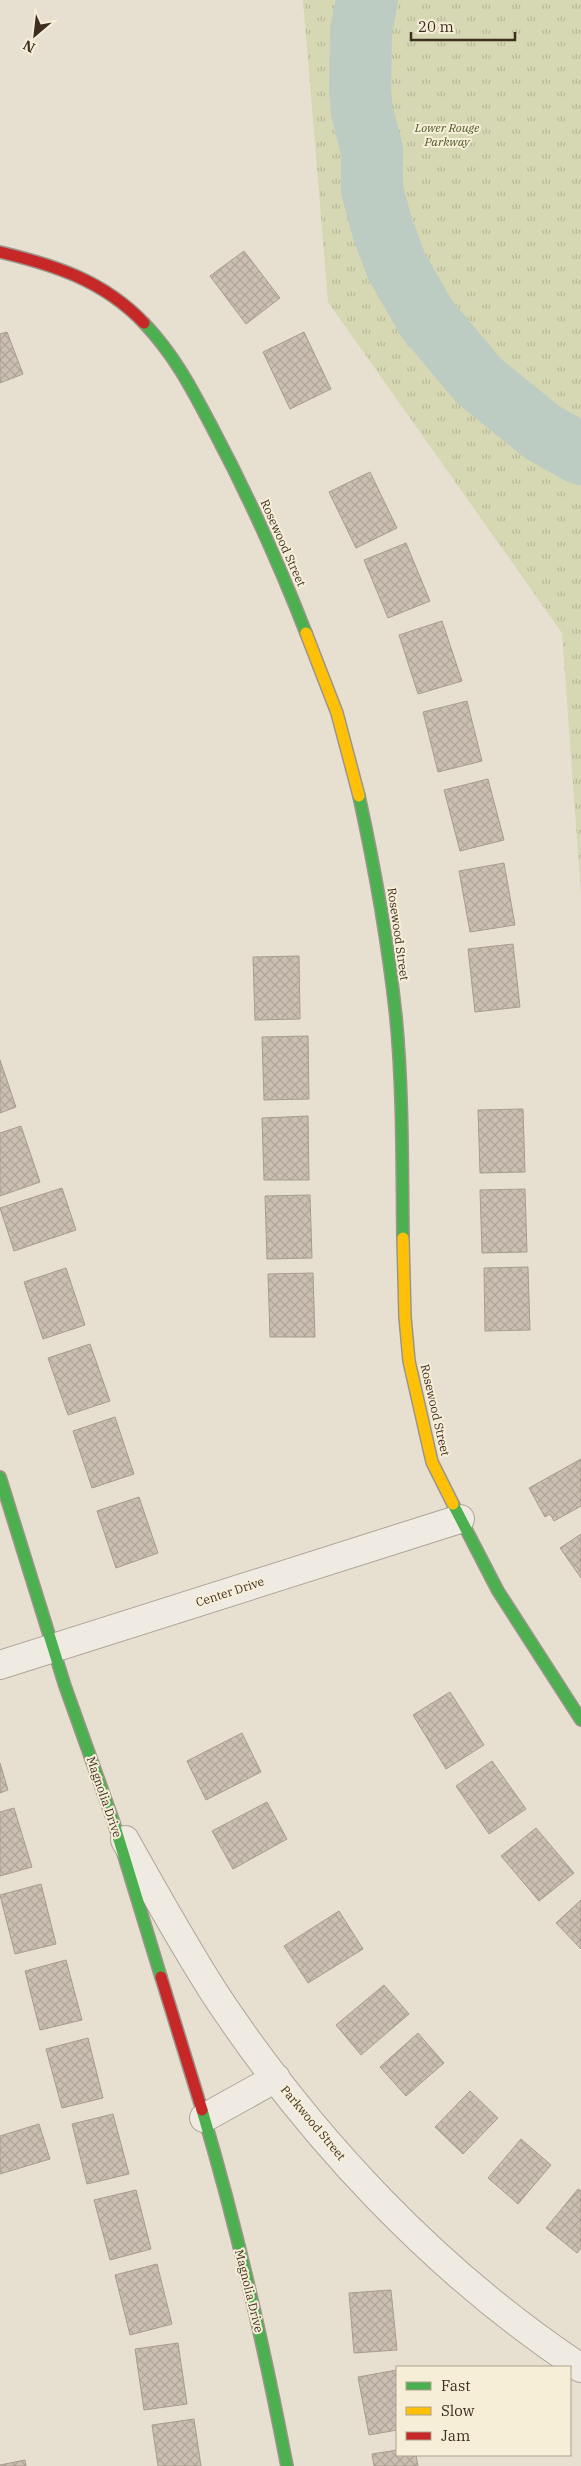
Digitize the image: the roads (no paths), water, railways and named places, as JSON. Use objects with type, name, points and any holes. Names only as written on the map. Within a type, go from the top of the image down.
[{"type":"street","name":"Rosewood Street","points":[[0,252],[46,263],[80,277],[106,292],[136,315],[179,365],[236,472],[280,569],[337,713],[357,789],[379,889],[396,1017],[400,1068],[405,1317],[409,1361],[417,1403],[432,1462],[460,1519],[498,1591],[538,1656],[581,1720]]},
{"type":"street","name":"Magnolia Drive","points":[[0,1478],[53,1648],[113,1820],[204,2118],[268,2368],[287,2466]]},
{"type":"street","name":"Center Drive","points":[[0,1665],[460,1519]]},
{"type":"street","name":"Parkwood Street","points":[[113,1820],[215,1993],[276,2078],[362,2180],[409,2228],[462,2276],[518,2322],[581,2368]]},
{"type":"street","points":[[204,2118],[276,2078]]},
{"type":"waterway","points":[[367,0],[361,31],[360,91],[362,112],[372,150],[372,190],[383,230],[397,267],[427,319],[479,381],[542,432],[581,454]]},
{"type":"park label","name":"Lower Rouge Parkway","points":[[447,135]]}]
